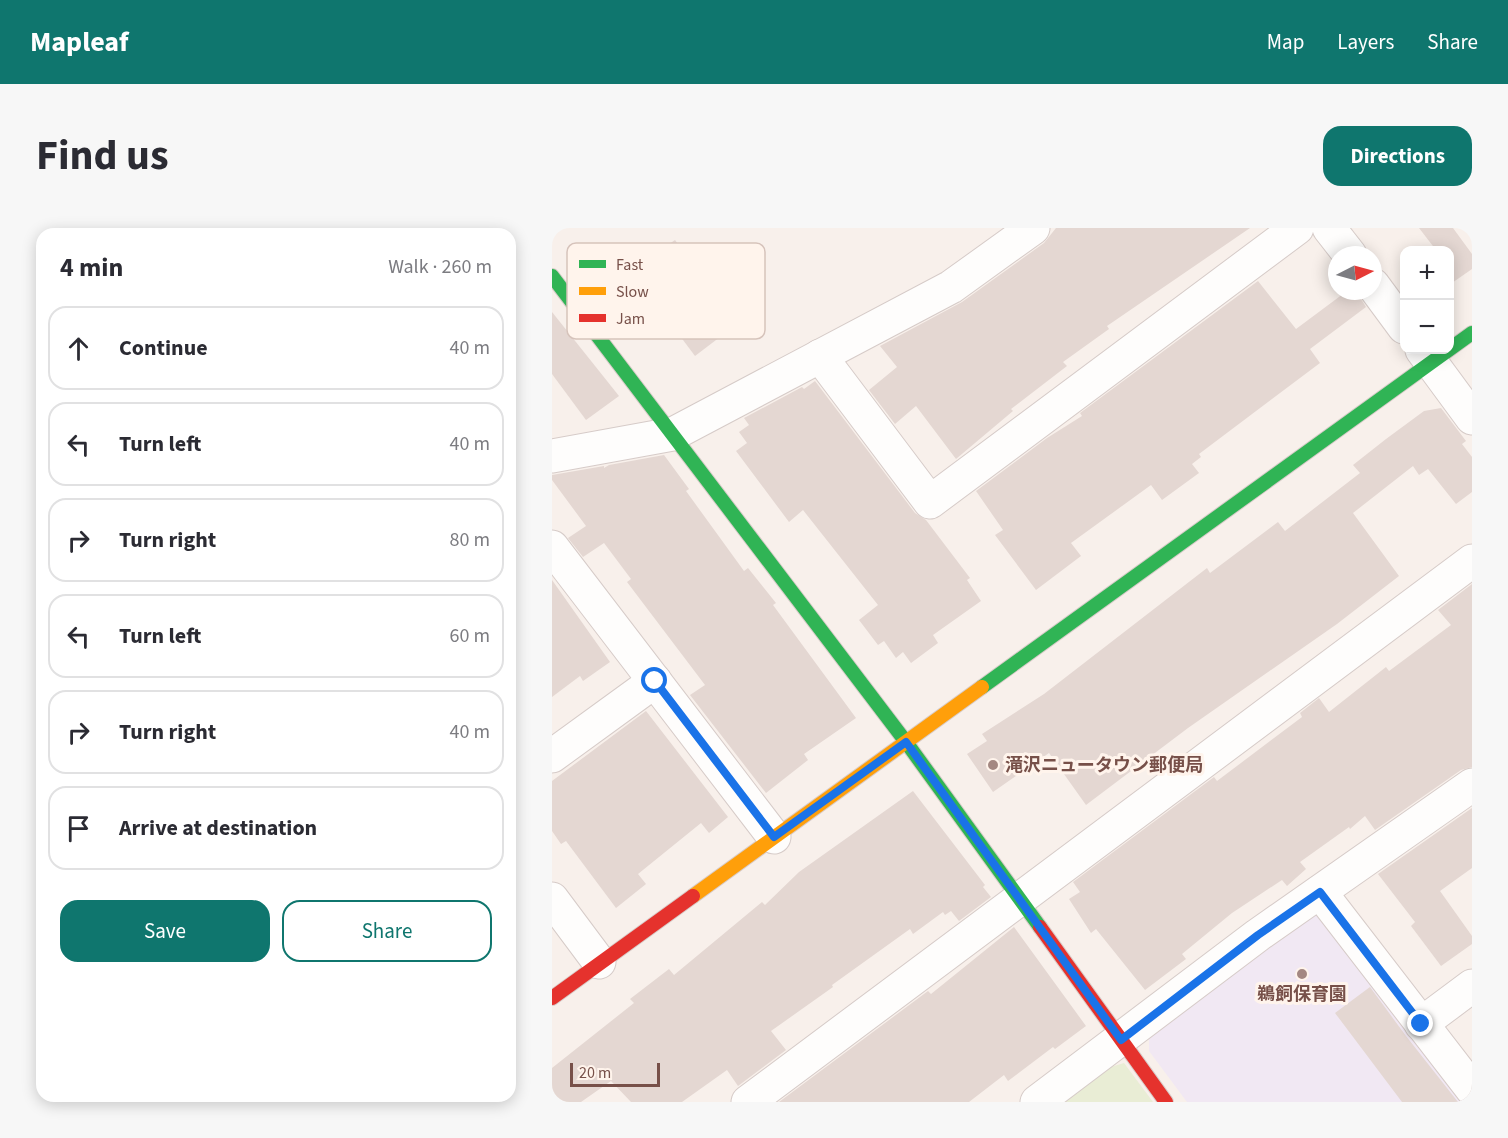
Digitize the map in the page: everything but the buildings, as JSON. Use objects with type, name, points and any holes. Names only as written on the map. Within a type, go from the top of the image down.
[{"type":"street","points":[[552,456],[673,434],[951,287],[1033,228]]},
{"type":"street","points":[[820,356],[930,502],[1297,228]]},
{"type":"street","points":[[1329,228],[1343,246]]},
{"type":"street","points":[[552,276],[567,296]]},
{"type":"street","points":[[1382,297],[1400,322]]},
{"type":"street","points":[[552,998],[1141,570],[1427,356],[1472,333]]},
{"type":"street","points":[[600,339],[906,742],[1166,1102]]},
{"type":"street","points":[[1427,356],[1472,418]]},
{"type":"street","points":[[552,547],[774,837]]},
{"type":"street","points":[[748,1102],[1019,897],[1472,561]]},
{"type":"street","points":[[552,756],[655,681]]},
{"type":"street","points":[[1037,1102],[1258,935],[1472,785]]},
{"type":"street","points":[[1320,892],[1472,1089]]},
{"type":"street","points":[[552,898],[599,962]]},
{"type":"street","points":[[1421,1024],[1472,986]]},
{"type":"shaded area","name":"鵜飼保育園","points":[[1315,911],[1472,1102],[1187,1102],[1149,1051],[1149,1037]]},
{"type":"green space","points":[[1124,1063],[1153,1102],[1054,1102],[1094,1072]]},
{"type":"traffic: fast","points":[[552,276],[567,296]]},
{"type":"traffic: fast","points":[[982,687],[1472,333]]},
{"type":"traffic: fast","points":[[600,339],[906,742],[1040,927]]},
{"type":"traffic: slow","points":[[693,896],[982,687]]},
{"type":"traffic: jam","points":[[552,998],[693,896]]},
{"type":"traffic: jam","points":[[1040,927],[1166,1102]]},
{"type":"place","name":"滝沢ニュータウン郵便局","points":[[993,765]]},
{"type":"place","name":"鵜飼保育園","points":[[1302,974]]},
{"type":"route","points":[[655,681],[774,837],[906,742],[1121,1040],[1258,935],[1320,892],[1421,1024]]}]
